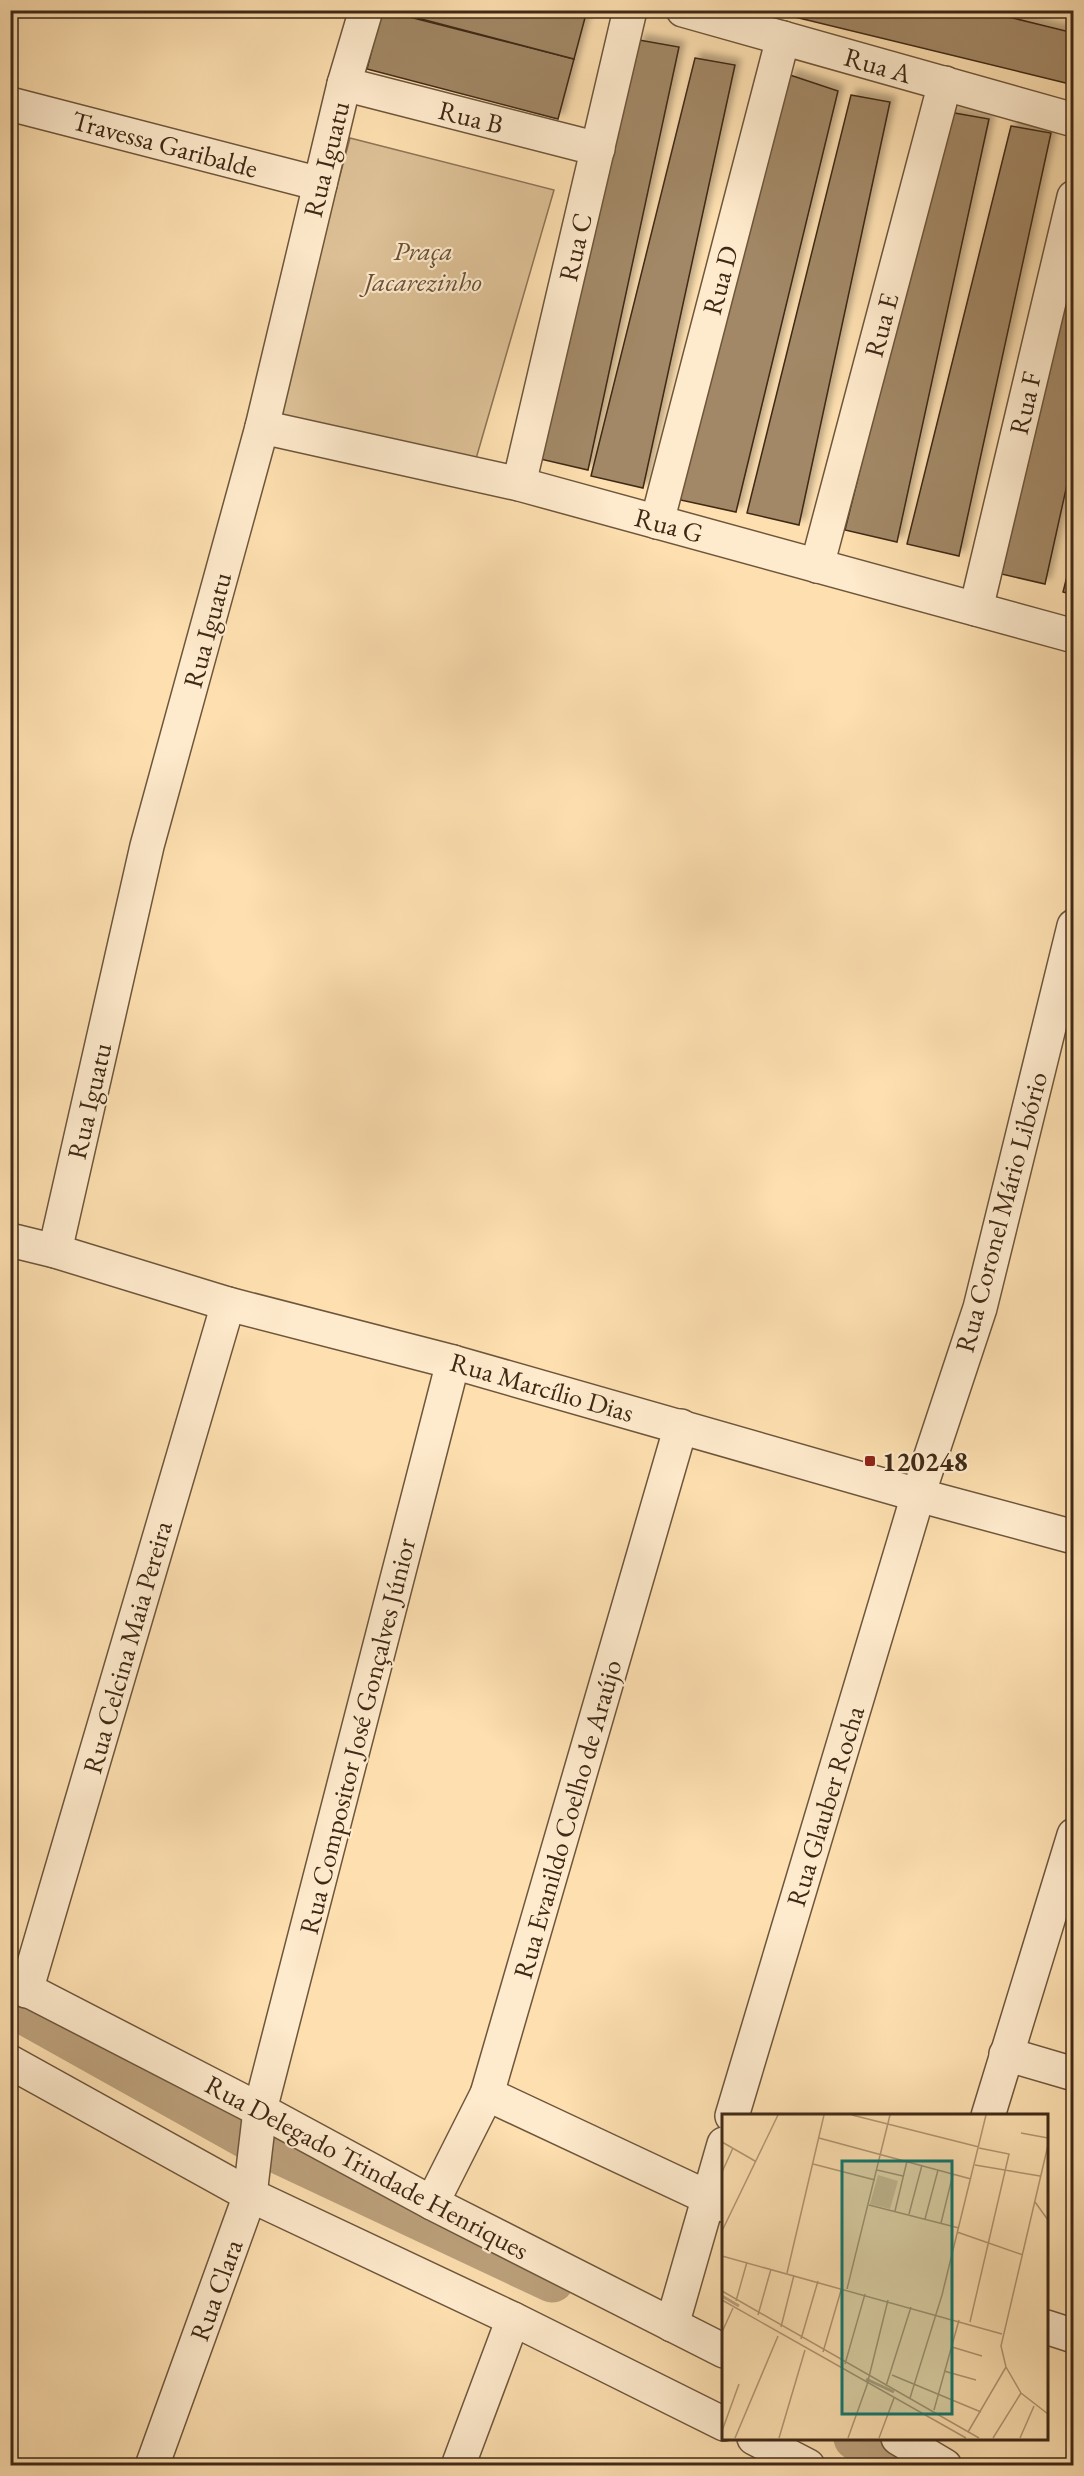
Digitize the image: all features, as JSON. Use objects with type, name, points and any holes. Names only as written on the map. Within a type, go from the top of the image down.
[{"type":"street","name":"Rua Iguatu","points":[[54,1251],[147,846],[262,427],[344,84],[366,10]]},
{"type":"street","name":"Rua C","points":[[519,484],[630,10]]},
{"type":"street","name":"Rua A","points":[[683,10],[1074,120]]},
{"type":"street","name":"Rua D","points":[[657,522],[783,38]]},
{"type":"street","name":"Rua E","points":[[817,566],[945,83]]},
{"type":"street","name":"Rua B","points":[[344,84],[598,149]]},
{"type":"street","name":"Travessa Garibalde","points":[[10,104],[320,184]]},
{"type":"street","name":"Rua F","points":[[975,609],[1074,197]]},
{"type":"street","name":"Rua G","points":[[262,427],[519,484],[1074,636]]},
{"type":"street","name":"Rua Coronel Mário Libório","points":[[918,1495],[980,1308],[1074,926]]},
{"type":"street","name":"Rua Marcílio Dias","points":[[10,1240],[54,1251],[228,1304],[453,1362],[918,1495],[1074,1537]]},
{"type":"street","name":"Rua Celcina Maia Pereira","points":[[18,1986],[228,1304]]},
{"type":"street","name":"Rua Compositor José Gonçalves Júnior","points":[[259,2120],[453,1362]]},
{"type":"street","name":"Rua Evanildo Coelho de Araújo","points":[[432,2203],[487,2094],[681,1426]]},
{"type":"street","name":"Rua Glauber Rocha","points":[[733,2114],[918,1495]]},
{"type":"street","points":[[989,2114],[1074,1835]]},
{"type":"street","name":"Rua Delegado Trindade Henriques","points":[[18,1986],[259,2120],[432,2203],[722,2350]]},
{"type":"street","points":[[1006,2054],[1074,2074]]},
{"type":"street","points":[[10,2062],[252,2181],[513,2319],[722,2423]]},
{"type":"street","points":[[487,2094],[716,2202]]},
{"type":"street","name":"Rua Clara","points":[[152,2466],[252,2181],[259,2120]]},
{"type":"street","points":[[672,2325],[716,2202],[722,2158]]},
{"type":"street","points":[[458,2466],[513,2319]]},
{"type":"street","points":[[1048,2327],[1074,2336]]},
{"type":"street","points":[[756,2440],[808,2466]]},
{"type":"street","points":[[902,2440],[945,2466]]},
{"type":"green space","name":"Praça Jacarezinho","points":[[350,138],[554,190],[473,469],[275,418]]},
{"type":"building","points":[[382,10],[574,59],[558,119],[367,69]]},
{"type":"building","points":[[387,10],[574,10],[586,14],[574,59]]},
{"type":"building","points":[[766,10],[980,10],[1074,33],[1074,85]]},
{"type":"building","points":[[639,40],[679,47],[588,470],[536,458]]},
{"type":"building","points":[[695,58],[735,65],[643,488],[591,476]]},
{"type":"building","points":[[790,75],[838,91],[736,512],[676,499]]},
{"type":"building","points":[[851,95],[890,102],[799,525],[747,513]]},
{"type":"building","points":[[949,112],[989,119],[897,542],[845,530]]},
{"type":"building","points":[[1011,126],[1051,133],[959,556],[907,544]]},
{"type":"building","points":[[1074,249],[1074,453],[1045,584],[993,572]]},
{"type":"building","points":[[1074,549],[1074,595],[1063,592]]},
{"type":"waterway","points":[[10,2004],[248,2137],[552,2280]]},
{"type":"waterway","points":[[859,2440],[901,2466]]},
{"type":"place","name":"120248","points":[[870,1461]]}]
